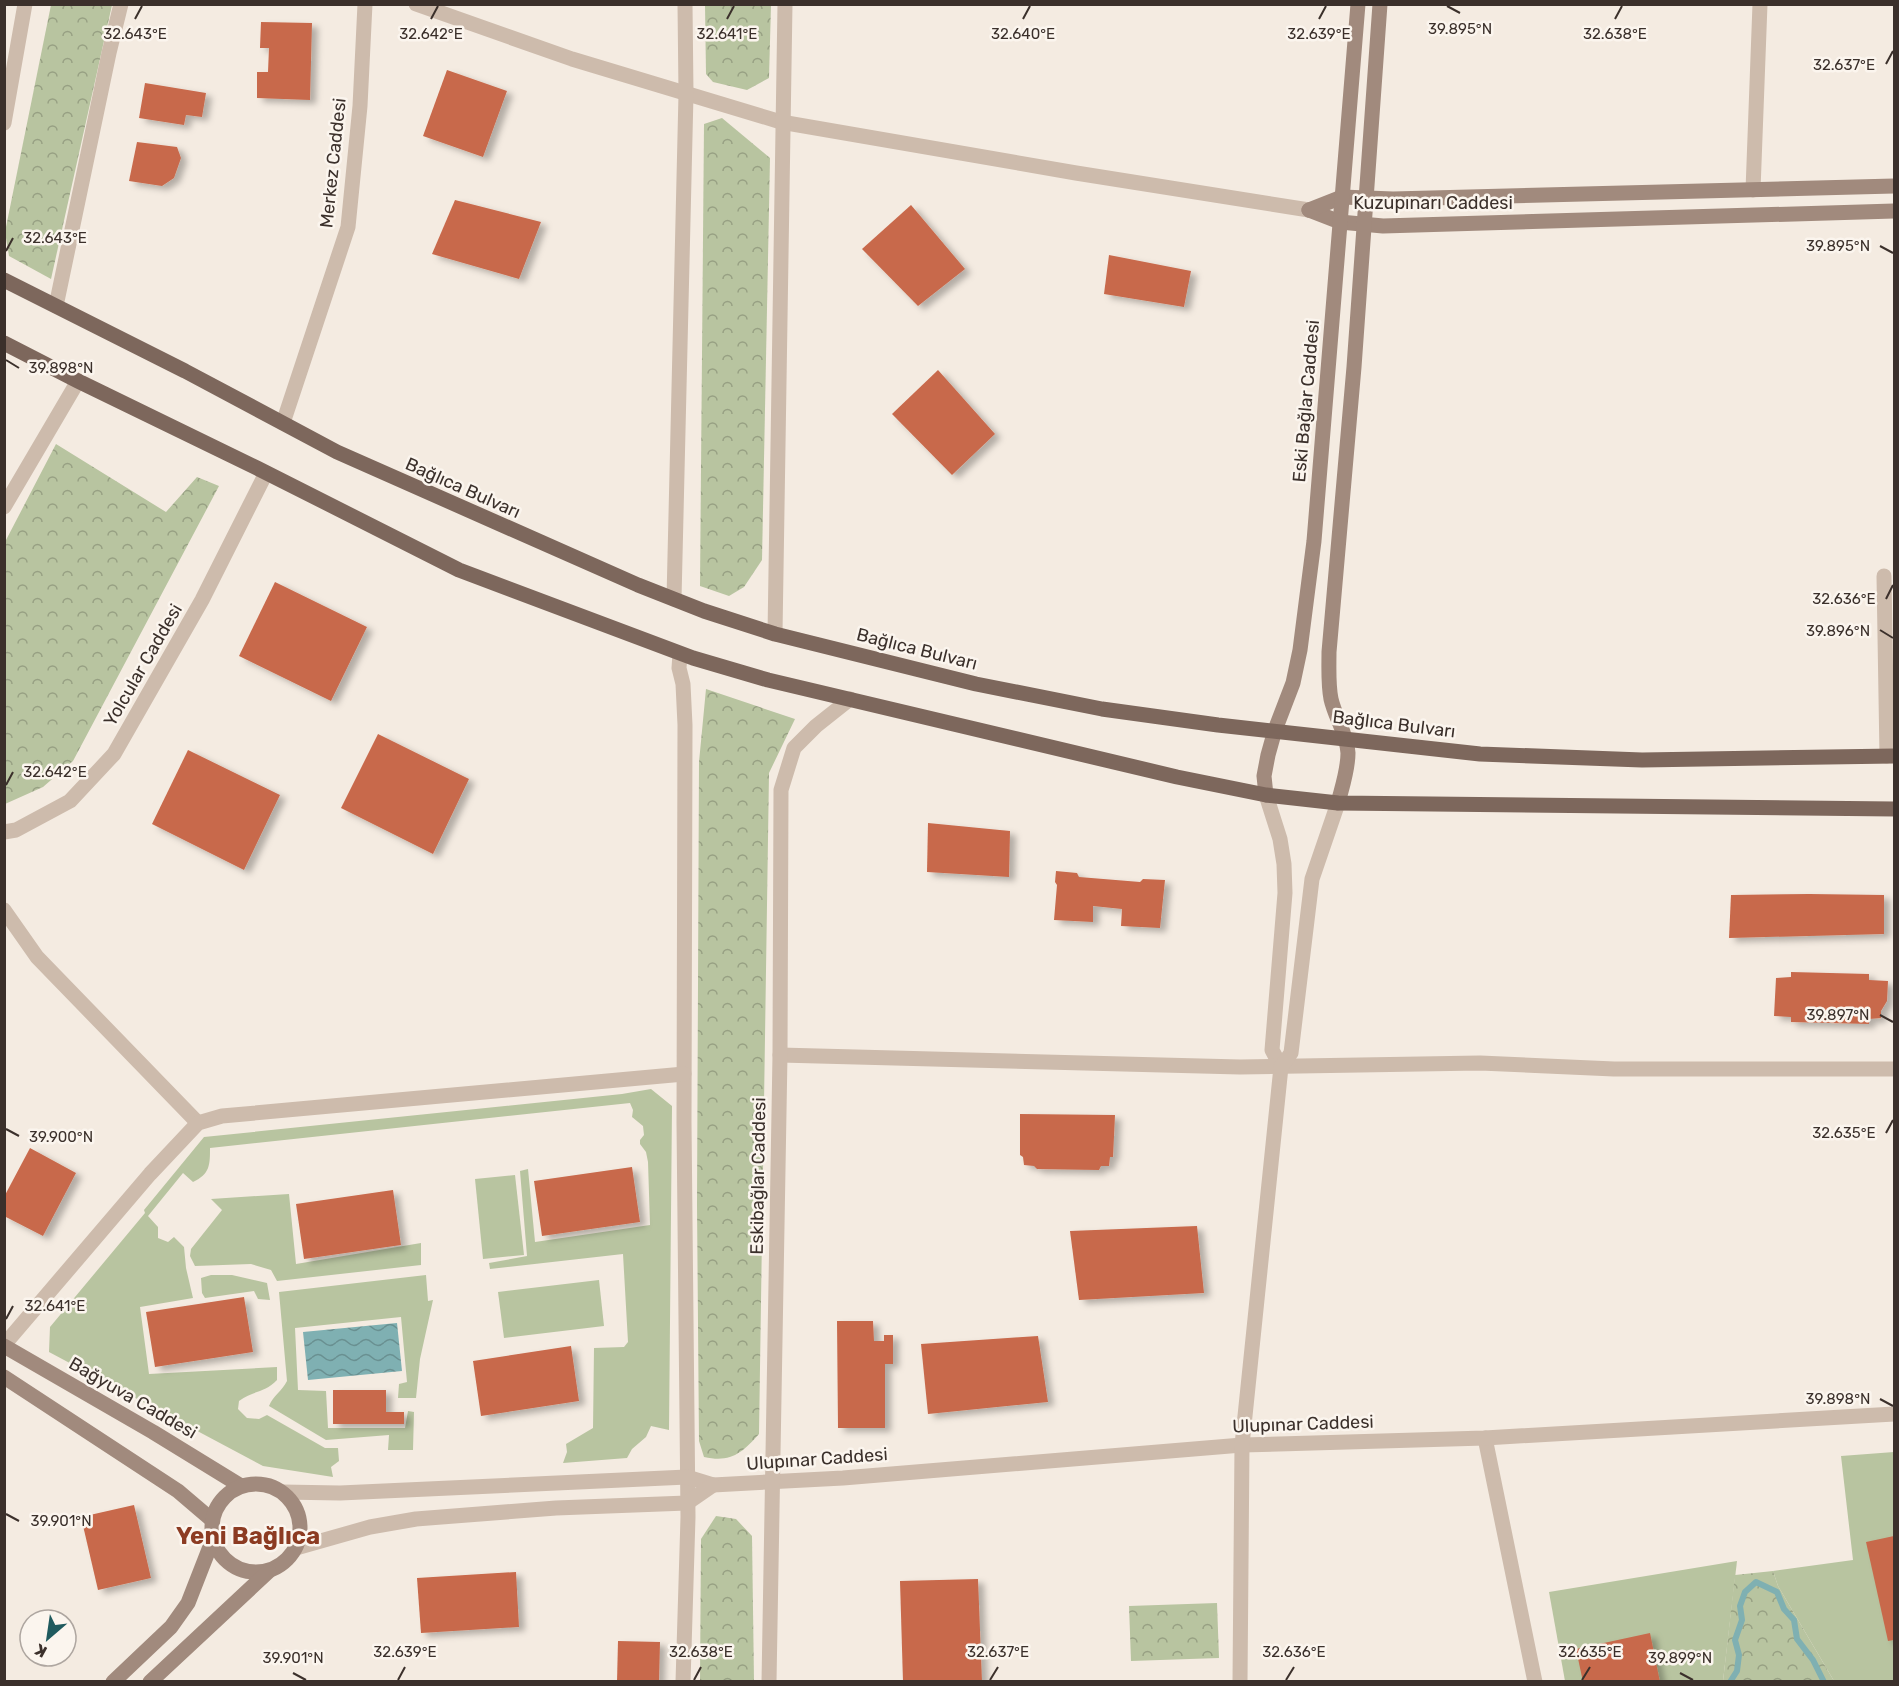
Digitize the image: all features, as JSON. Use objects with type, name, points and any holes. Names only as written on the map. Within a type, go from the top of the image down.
[{"type":"main road","name":"Bağlıca Bulvarı","points":[[4,280],[185,371],[336,452],[675,599],[775,634],[976,684],[1102,709],[1218,725],[1480,754],[1642,760],[1891,756]]},
{"type":"main road","points":[[4,342],[459,570],[680,654],[768,680],[1177,777],[1266,795],[1338,803],[1894,809]]},
{"type":"street","points":[[4,123],[25,4]]},
{"type":"street","points":[[56,306],[121,4]]},
{"type":"street","name":"Merkez Caddesi","points":[[283,423],[348,226],[360,106],[365,4]]},
{"type":"street","points":[[416,4],[572,59],[781,122],[1076,173],[1309,210]]},
{"type":"street","points":[[675,599],[686,94],[685,4]]},
{"type":"street","points":[[775,634],[781,122],[785,4]]},
{"type":"street","name":"Eski Bağlar Caddesi","points":[[1266,795],[1264,776],[1275,730],[1293,683],[1300,650],[1314,541],[1358,4]]},
{"type":"street","points":[[1240,1682],[1242,1445],[1281,1067],[1291,1053],[1312,879],[1338,803],[1347,767],[1348,754],[1345,738],[1331,699],[1329,652],[1353,378],[1380,4]]},
{"type":"street","points":[[1753,190],[1760,4]]},
{"type":"street","name":"Kuzupınarı Caddesi","points":[[1309,210],[1342,197],[1365,199],[1894,186]]},
{"type":"street","name":"Kuzupınarı Caddesi","points":[[1309,210],[1340,222],[1399,226],[1894,211]]},
{"type":"street","points":[[4,507],[78,381]]},
{"type":"street","name":"Yolcular Caddesi","points":[[4,832],[16,830],[70,801],[114,754],[200,603],[266,473]]},
{"type":"street","points":[[1884,576],[1891,756]]},
{"type":"street","points":[[680,654],[679,668],[683,684],[686,725],[684,1074],[687,1503],[683,1682]]},
{"type":"street","name":"Eskibağlar Caddesi","points":[[769,1682],[780,1055],[781,790],[794,748],[816,726],[850,699]]},
{"type":"street","points":[[1266,795],[1280,839],[1284,864],[1285,893],[1272,1050],[1281,1067]]},
{"type":"street","points":[[4,910],[37,957],[198,1123]]},
{"type":"street","points":[[780,1055],[1281,1067],[1480,1063],[1614,1069],[1894,1069]]},
{"type":"street","points":[[4,1345],[150,1174],[198,1123],[222,1116],[684,1074]]},
{"type":"street","name":"Bağyuva Caddesi","points":[[4,1345],[241,1486]]},
{"type":"street","points":[[4,1377],[178,1491],[212,1520]]},
{"type":"street","name":"Ulupınar Caddesi","points":[[282,1492],[340,1493],[687,1477],[713,1485],[1242,1445],[1485,1438],[1894,1414]]},
{"type":"street","points":[[1485,1438],[1535,1682]]},
{"type":"street","points":[[150,1682],[237,1598],[269,1571],[285,1562],[296,1548],[300,1533],[299,1518],[293,1503],[282,1492],[269,1486],[255,1484],[241,1486],[222,1499],[212,1520],[213,1539],[224,1560],[234,1567],[245,1572],[269,1571]]},
{"type":"street","points":[[296,1548],[370,1527],[416,1519],[556,1508],[687,1503],[713,1485]]},
{"type":"street","points":[[113,1682],[171,1627],[188,1603],[213,1539]]},
{"type":"green space","points":[[51,5],[112,5],[51,279],[9,256],[5,232]]},
{"type":"green space","points":[[705,5],[771,5],[769,78],[747,90],[713,82],[706,74]]},
{"type":"green space","points":[[722,118],[770,158],[762,560],[744,587],[729,596],[700,586],[704,124]]},
{"type":"green space","points":[[56,444],[166,512],[197,477],[219,486],[73,761],[43,787],[5,804],[5,542]]},
{"type":"green space","points":[[706,689],[795,719],[769,773],[759,1434],[741,1451],[722,1459],[704,1457],[699,1441],[697,1205],[699,762]]},
{"type":"green space","points":[[651,1089],[672,1106],[669,1430],[651,1426],[646,1437],[632,1449],[627,1458],[563,1463],[567,1452],[566,1444],[593,1428],[594,1348],[624,1347],[628,1342],[623,1254],[490,1269],[489,1263],[527,1256],[520,1171],[528,1169],[535,1242],[650,1225],[648,1162],[646,1152],[640,1144],[644,1135],[643,1126],[632,1117],[633,1110],[630,1103],[210,1148],[209,1164],[203,1176],[193,1182],[183,1173],[148,1216],[158,1227],[158,1238],[168,1242],[174,1237],[184,1247],[193,1298],[140,1307],[149,1374],[277,1367],[277,1380],[239,1401],[238,1409],[247,1418],[259,1419],[267,1415],[325,1448],[338,1448],[339,1461],[331,1467],[333,1477],[263,1466],[49,1352],[50,1327],[145,1213],[144,1210],[204,1137],[622,1094]]},
{"type":"green space","points":[[515,1175],[524,1255],[483,1259],[475,1179]]},
{"type":"green space","points":[[289,1194],[296,1264],[421,1243],[421,1265],[277,1281],[271,1270],[251,1264],[195,1266],[190,1256],[191,1249],[222,1210],[211,1199]]},
{"type":"green space","points":[[211,1275],[232,1275],[267,1283],[270,1300],[258,1299],[254,1291],[205,1298],[202,1293],[201,1278]]},
{"type":"green space","points":[[426,1275],[428,1301],[433,1300],[420,1359],[416,1398],[398,1398],[399,1384],[407,1382],[401,1317],[295,1328],[298,1390],[326,1391],[328,1428],[405,1428],[408,1411],[414,1412],[413,1450],[388,1450],[389,1435],[326,1440],[269,1406],[287,1381],[279,1292]]},
{"type":"green space","points":[[599,1280],[604,1326],[504,1338],[498,1292]]},
{"type":"green space","points":[[1894,1452],[1894,1681],[1834,1681],[1778,1586],[1773,1571],[1853,1560],[1841,1456]]},
{"type":"green space","points":[[716,1516],[736,1519],[752,1536],[754,1681],[700,1681],[701,1539]]},
{"type":"green space","points":[[1737,1561],[1723,1681],[1565,1681],[1549,1592]]},
{"type":"green space","points":[[1773,1571],[1778,1586],[1834,1681],[1723,1681],[1735,1575]]},
{"type":"green space","points":[[1217,1603],[1219,1658],[1131,1661],[1129,1606]]},
{"type":"water","points":[[397,1323],[402,1371],[308,1380],[303,1332]]},
{"type":"building","points":[[261,22],[312,23],[310,100],[257,98],[257,72],[268,72],[269,48],[260,48]]},
{"type":"building","points":[[447,70],[507,91],[483,157],[423,136]]},
{"type":"building","points":[[145,83],[206,93],[202,117],[186,115],[184,125],[139,118]]},
{"type":"building","points":[[137,142],[177,147],[181,158],[174,178],[162,186],[129,181]]},
{"type":"building","points":[[455,200],[541,222],[519,279],[432,254]]},
{"type":"building","points":[[911,205],[965,269],[918,306],[862,249]]},
{"type":"building","points":[[1109,255],[1191,271],[1184,307],[1104,294]]},
{"type":"building","points":[[938,370],[995,434],[952,475],[892,414]]},
{"type":"building","points":[[275,582],[367,627],[331,701],[239,656]]},
{"type":"building","points":[[378,734],[469,779],[433,854],[341,808]]},
{"type":"building","points":[[188,750],[280,795],[244,870],[152,824]]},
{"type":"building","points":[[928,823],[1010,831],[1009,877],[927,872]]},
{"type":"building","points":[[1056,871],[1077,873],[1079,877],[1140,882],[1143,879],[1165,880],[1160,928],[1121,926],[1122,909],[1093,906],[1093,922],[1054,920]]},
{"type":"building","points":[[1731,895],[1884,895],[1884,934],[1729,938]]},
{"type":"building","points":[[1791,972],[1869,974],[1869,980],[1888,981],[1887,1001],[1881,1011],[1881,1018],[1869,1019],[1869,1024],[1791,1022],[1791,1017],[1774,1016],[1776,978],[1791,977]]},
{"type":"building","points":[[1020,1114],[1115,1115],[1113,1157],[1110,1157],[1109,1166],[1101,1166],[1099,1170],[1037,1169],[1034,1166],[1024,1165],[1023,1157],[1020,1155]]},
{"type":"building","points":[[30,1148],[76,1173],[43,1236],[4,1216],[4,1197]]},
{"type":"building","points":[[632,1167],[640,1222],[542,1236],[534,1181]]},
{"type":"building","points":[[393,1190],[401,1245],[304,1259],[296,1204]]},
{"type":"building","points":[[1197,1226],[1204,1293],[1079,1300],[1070,1231]]},
{"type":"building","points":[[244,1297],[253,1352],[155,1367],[146,1312]]},
{"type":"building","points":[[837,1321],[873,1321],[874,1341],[884,1341],[884,1335],[893,1335],[893,1364],[885,1364],[885,1428],[838,1428]]},
{"type":"building","points":[[1038,1336],[1048,1402],[928,1414],[921,1344]]},
{"type":"building","points":[[571,1346],[579,1401],[481,1416],[473,1361]]},
{"type":"building","points":[[333,1390],[386,1390],[386,1412],[404,1412],[404,1424],[333,1424]]},
{"type":"building","points":[[134,1505],[151,1578],[98,1590],[81,1517]]},
{"type":"building","points":[[1894,1536],[1894,1640],[1888,1641],[1866,1542]]},
{"type":"building","points":[[516,1572],[519,1627],[421,1633],[417,1578]]},
{"type":"building","points":[[978,1579],[982,1682],[903,1682],[900,1581]]},
{"type":"building","points":[[1650,1633],[1660,1682],[1583,1682],[1576,1649]]},
{"type":"building","points":[[618,1641],[660,1642],[659,1682],[617,1682]]},
{"type":"waterway","points":[[1730,1682],[1737,1671],[1739,1655],[1735,1640],[1742,1620],[1740,1606],[1745,1592],[1756,1582],[1777,1592],[1784,1609],[1794,1620],[1797,1639],[1813,1660],[1824,1682]]},
{"type":"district","name":"Yeni Bağlıca","points":[[248,1536]]}]
